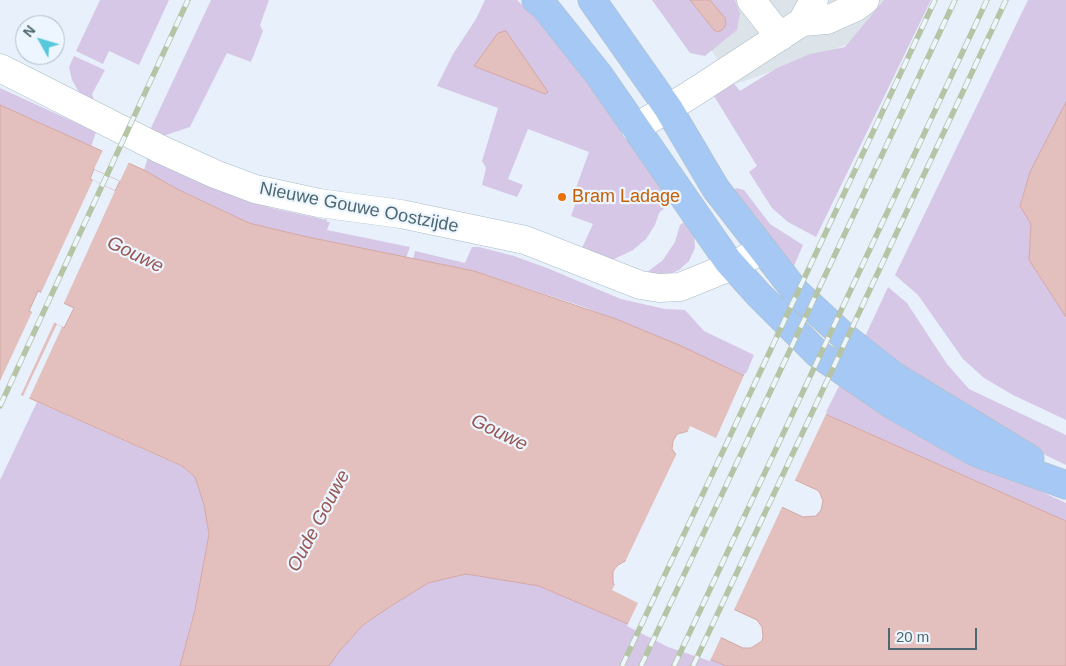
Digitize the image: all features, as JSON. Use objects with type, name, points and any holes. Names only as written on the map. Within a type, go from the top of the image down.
[{"type":"main road","points":[[536,0],[544,6],[599,75],[732,266],[818,354],[894,406],[975,452],[1066,485]]},
{"type":"main road","points":[[592,0],[668,108],[716,189],[762,250],[803,299],[846,338],[894,376],[1066,480]]},
{"type":"street","points":[[752,0],[780,37]]},
{"type":"street","points":[[635,128],[780,37],[808,11],[827,20],[856,7],[865,0]]},
{"type":"street","name":"Nieuwe Gouwe Oostzijde","points":[[0,68],[160,150],[255,189],[319,203],[401,214],[525,240],[640,285],[659,288],[680,287],[732,266],[762,250]]},
{"type":"shaded area","points":[[100,0],[169,0],[139,65],[109,51],[103,64],[76,51]]},
{"type":"shaded area","points":[[211,0],[269,0],[260,25],[263,31],[251,62],[227,53],[190,127],[163,136],[150,130]]},
{"type":"shaded area","points":[[485,0],[517,0],[554,34],[674,199],[659,213],[655,225],[646,239],[633,250],[612,260],[581,250],[593,224],[571,216],[577,199],[573,196],[589,152],[528,129],[508,179],[523,185],[517,197],[482,185],[486,168],[482,161],[498,108],[437,86],[453,54],[476,19]]},
{"type":"shaded area","points":[[652,0],[690,0],[714,30],[718,32],[726,25],[725,18],[710,0],[735,0],[740,13],[737,30],[705,56],[690,53]]},
{"type":"shaded area","points":[[674,0],[895,0],[877,34],[736,84]]},
{"type":"shaded area","points":[[884,0],[931,0],[816,237],[788,222],[772,208],[749,172],[757,166],[714,96],[732,81],[740,91],[777,68],[810,54],[845,47]]},
{"type":"shaded area","points":[[1028,0],[1066,0],[1066,102],[1030,172],[1020,205],[1031,224],[1029,260],[1066,317],[1066,420],[1013,395],[984,378],[963,359],[918,295],[895,275]]},
{"type":"shaded area","points":[[74,56],[105,70],[92,94],[97,109],[80,94],[72,80],[69,67]]},
{"type":"shaded area","points":[[0,88],[96,132],[91,147],[0,105]]},
{"type":"shaded area","points":[[148,157],[271,208],[327,220],[327,222],[330,222],[327,230],[410,247],[406,258],[249,223],[177,189],[144,170]]},
{"type":"shaded area","points":[[737,188],[744,190],[770,224],[803,245],[790,275],[728,192]]},
{"type":"shaded area","points":[[688,219],[694,232],[695,248],[689,261],[679,270],[666,276],[646,273],[663,260],[675,242],[680,225]]},
{"type":"shaded area","points":[[472,247],[514,256],[621,299],[665,309],[685,310],[704,331],[754,355],[745,376],[650,333],[584,307],[474,271],[413,259],[415,251],[465,263]]},
{"type":"shaded area","points":[[888,287],[907,303],[947,364],[969,389],[1066,435],[1066,465],[1010,438],[863,341]]},
{"type":"shaded area","points":[[840,384],[994,470],[1066,503],[1066,521],[825,414]]},
{"type":"shaded area","points":[[37,402],[183,467],[195,477],[204,505],[209,534],[195,610],[180,666],[0,666],[0,480]]},
{"type":"shaded area","points":[[466,574],[539,586],[726,666],[329,666],[363,625],[391,606],[428,583]]},
{"type":"water","points":[[690,0],[710,0],[725,18],[726,25],[722,30],[718,32],[714,30]]},
{"type":"water","points":[[506,31],[548,92],[545,94],[474,66],[498,33]]},
{"type":"water","points":[[1066,102],[1066,317],[1029,260],[1031,224],[1020,206],[1030,172]]},
{"type":"water","points":[[0,105],[144,170],[177,189],[249,223],[474,271],[616,319],[679,345],[825,414],[1066,521],[1066,666],[726,666],[539,586],[466,574],[428,583],[391,606],[363,625],[329,666],[180,666],[195,610],[209,534],[204,505],[195,477],[182,466],[0,385]],"holes":[[[94,169],[120,181],[115,191],[90,179]],[[38,291],[74,308],[64,328],[29,311]],[[689,431],[817,490],[823,501],[821,510],[816,516],[803,517],[679,459],[672,449],[673,441],[677,434]],[[629,561],[757,620],[762,627],[762,641],[751,648],[743,648],[619,589],[613,583],[613,571],[618,565]]]},
{"type":"pier","points":[[103,150],[129,162],[120,181],[94,169]]},
{"type":"pier","points":[[93,180],[115,191],[63,305],[40,295]]},
{"type":"pier","points":[[33,310],[55,321],[20,397],[0,388],[0,381]]},
{"type":"pier","points":[[57,324],[62,327],[28,401],[22,398]]},
{"type":"pier","points":[[745,373],[827,412],[794,482],[687,433],[690,426],[716,438]]},
{"type":"pier","points":[[677,453],[783,505],[733,612],[628,564],[624,564]]},
{"type":"pier","points":[[616,582],[621,587],[722,635],[710,661],[668,647],[627,626],[638,603],[612,590]]},
{"type":"railway","points":[[0,406],[188,0]]},
{"type":"railway","points":[[622,666],[935,0]]},
{"type":"railway","points":[[641,666],[955,0]]},
{"type":"railway","points":[[674,666],[987,0]]},
{"type":"railway","points":[[693,666],[1006,0]]},
{"type":"place","name":"Bram Ladage","points":[[562,197]]},
{"type":"water label","name":"Gouwe","points":[[135,255]]},
{"type":"water label","name":"Gouwe","points":[[499,433]]},
{"type":"water label","name":"Oude Gouwe","points":[[319,521]]}]
